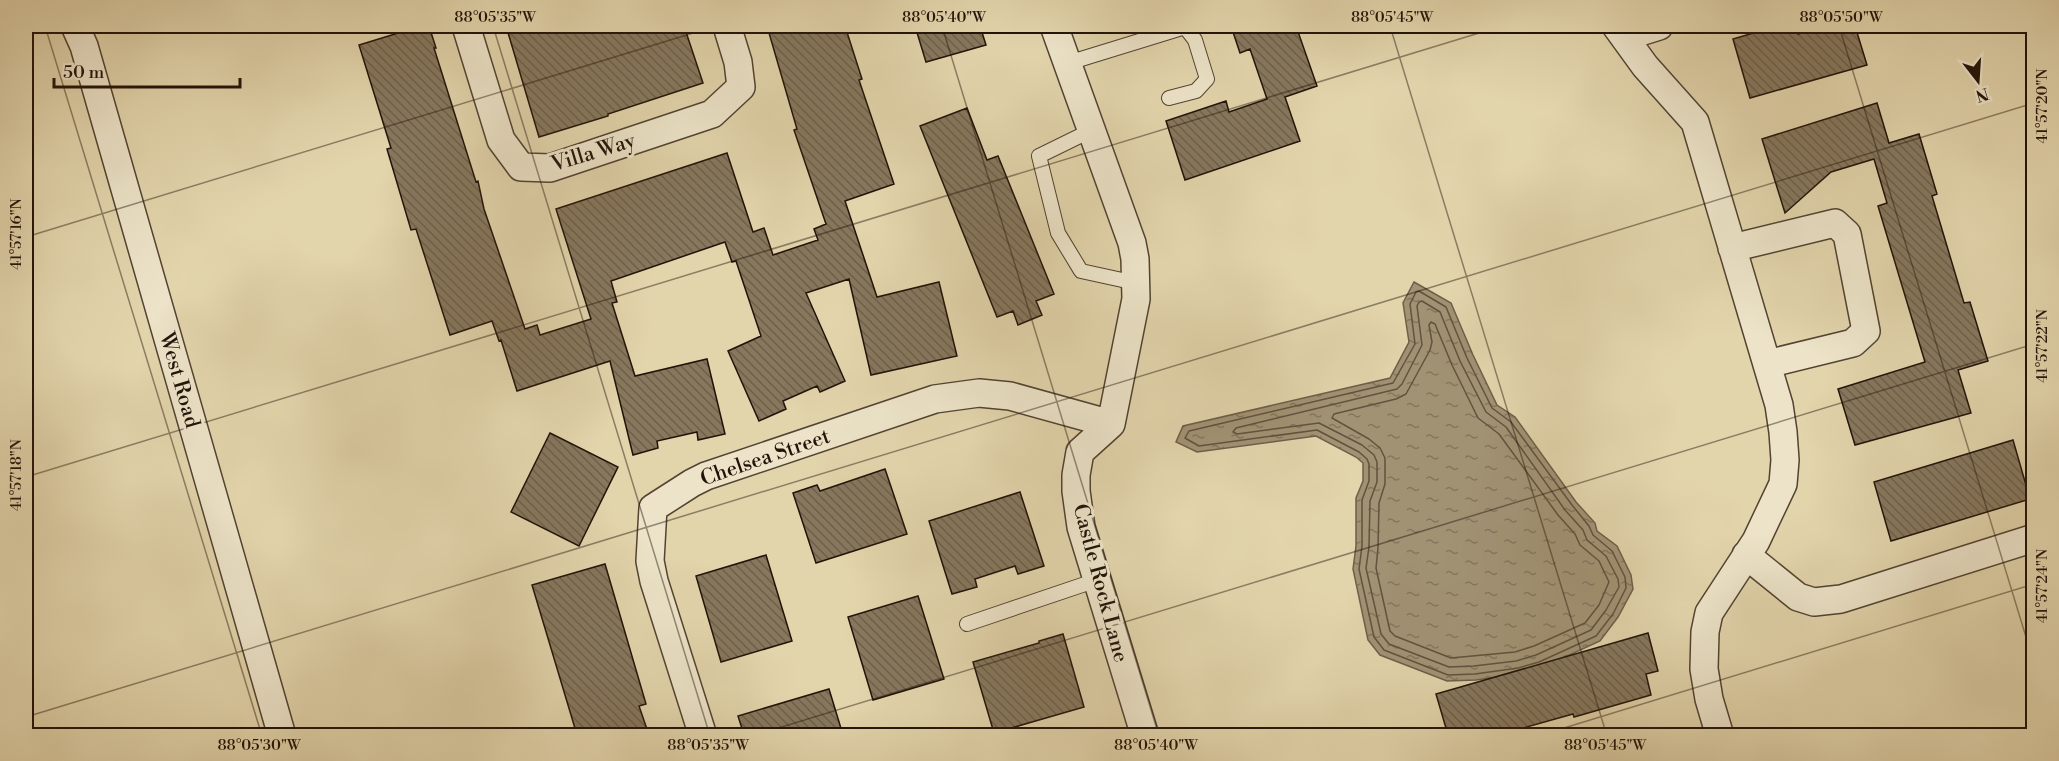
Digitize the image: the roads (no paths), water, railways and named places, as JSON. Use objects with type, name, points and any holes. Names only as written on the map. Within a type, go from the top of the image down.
[{"type":"street","name":"West Road","points":[[75,26],[84,46],[282,735]]},
{"type":"street","name":"Villa Way","points":[[466,26],[501,140],[521,167],[550,168],[712,114],[741,87],[738,62],[727,26]]},
{"type":"street","points":[[1054,26],[1132,243],[1135,259],[1136,299],[1111,423]]},
{"type":"street","points":[[1659,26],[1620,31],[1645,66],[1695,122],[1779,405],[1784,432],[1783,484],[1756,541],[1709,613],[1705,632],[1704,669],[1709,699],[1720,735]]},
{"type":"street","points":[[1732,248],[1835,224],[1847,234],[1866,331],[1853,343],[1767,364]]},
{"type":"street","name":"Chelsea Street","points":[[703,735],[654,581],[650,561],[652,508],[706,476],[935,399],[979,393],[1010,396],[1111,423]]},
{"type":"street","name":"Castle Rock Lane","points":[[1111,423],[1080,452],[1076,491],[1081,527],[1145,735]]},
{"type":"street","points":[[1746,555],[1798,597],[1814,602],[1841,599],[2034,538]]},
{"type":"lane","points":[[1068,63],[1185,27],[1195,40],[1207,79],[1196,90],[1168,98]]},
{"type":"lane","points":[[1092,130],[1039,156],[1058,233],[1082,271],[1136,283]]},
{"type":"lane","points":[[967,624],[1098,580]]},
{"type":"water","points":[[1414,282],[1451,303],[1497,405],[1515,417],[1576,502],[1595,523],[1597,531],[1617,546],[1631,575],[1633,589],[1618,617],[1600,641],[1541,668],[1519,674],[1476,680],[1447,681],[1380,655],[1368,640],[1353,569],[1356,546],[1356,498],[1363,481],[1363,463],[1356,457],[1316,436],[1197,452],[1176,442],[1183,426],[1390,378],[1409,342],[1403,303]]}]
